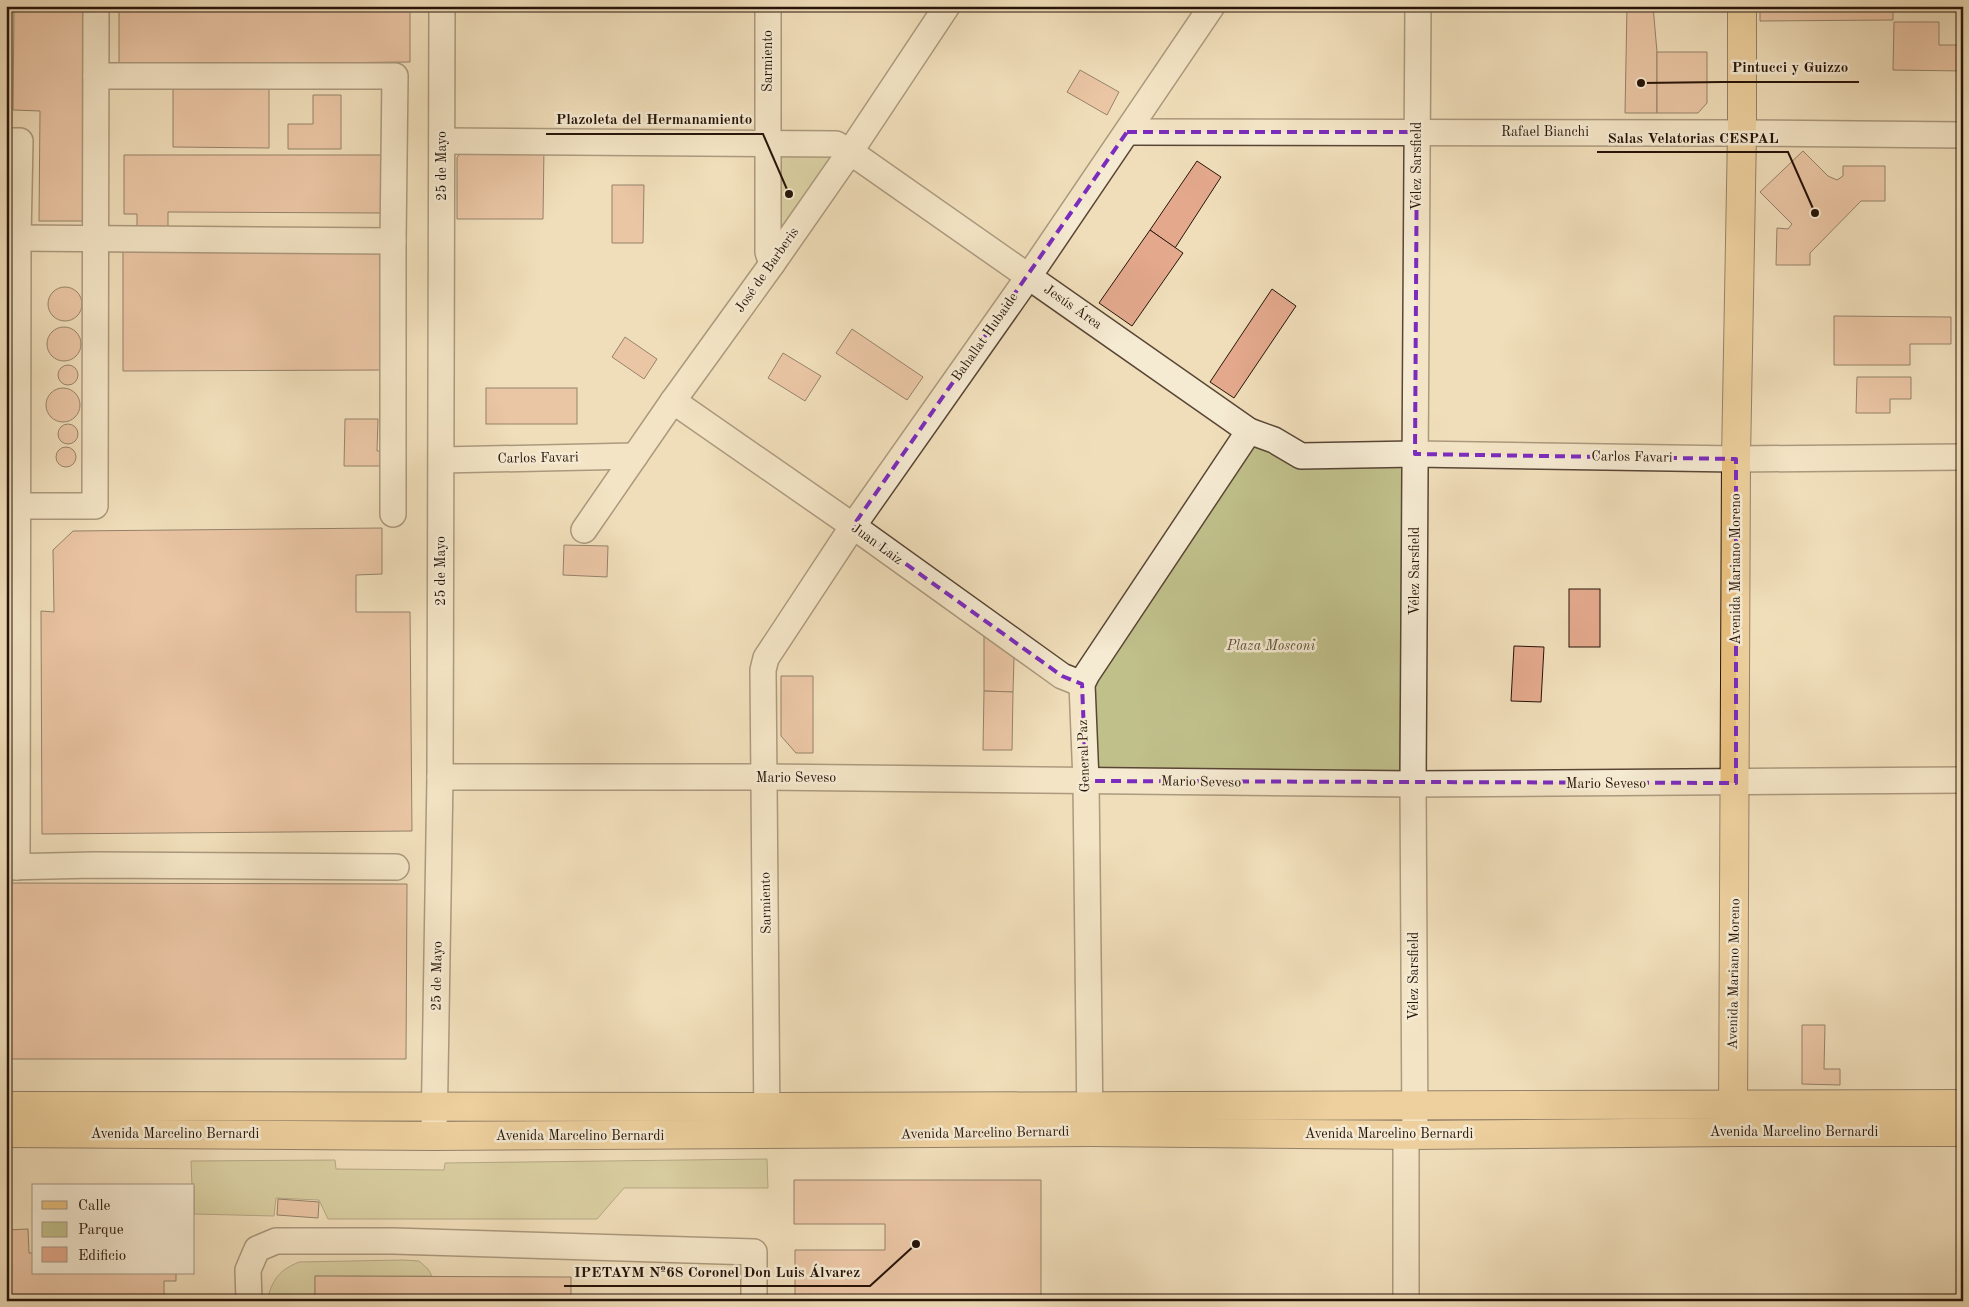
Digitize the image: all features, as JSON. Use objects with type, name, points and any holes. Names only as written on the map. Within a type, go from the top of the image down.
[{"type":"main road","name":"Avenida Mariano Moreno","points":[[1733,1132],[1736,458],[1742,133],[1742,6]]},
{"type":"main road","name":"Avenida Marcelino Bernardi","points":[[6,1106],[768,1107],[1963,1104]]},
{"type":"main road","name":"Avenida Marcelino Bernardi","points":[[6,1133],[434,1136],[1090,1132],[1411,1135],[1963,1132]]},
{"type":"street","points":[[18,506],[95,506],[96,6]]},
{"type":"street","name":"25 de Mayo","points":[[434,1136],[440,777],[442,6]]},
{"type":"street","name":"Sarmiento","points":[[768,6],[768,252],[772,264]]},
{"type":"street","name":"José de Barberis","points":[[584,530],[850,152],[947,6]]},
{"type":"street","name":"Vélez Sarsfield","points":[[1406,1301],[1411,1135],[1414,1106],[1413,784],[1418,6]]},
{"type":"street","name":"Bahallat Hubaide","points":[[763,670],[766,658],[775,643],[853,526],[1029,276],[1127,132],[1203,10]]},
{"type":"street","points":[[96,76],[395,76],[393,514]]},
{"type":"street","name":"Rafael Bianchi","points":[[1127,132],[1963,135]]},
{"type":"street","points":[[6,141],[20,141],[18,506],[12,601],[12,867],[104,865],[396,867]]},
{"type":"street","points":[[442,141],[830,143],[836,144],[850,152]]},
{"type":"street","name":"Jesús Área","points":[[850,152],[1249,430],[1274,440],[1301,456]]},
{"type":"street","points":[[18,238],[393,241]]},
{"type":"street","name":"Juan Laiz","points":[[673,401],[853,526],[1062,676],[1082,684]]},
{"type":"street","points":[[1082,684],[1249,430]]},
{"type":"street","name":"Carlos Favari","points":[[1301,456],[1415,454],[1736,458],[1963,457]]},
{"type":"street","name":"Carlos Favari","points":[[442,460],[635,456]]},
{"type":"street","name":"Sarmiento","points":[[763,670],[767,1135]]},
{"type":"street","name":"General Paz","points":[[1082,684],[1086,781],[1090,1132]]},
{"type":"street","name":"Mario Seveso","points":[[440,777],[764,777],[1413,784],[1963,780]]},
{"type":"street","points":[[249,1301],[248,1270],[257,1249],[276,1241],[393,1241],[754,1252],[754,1301]]},
{"type":"highlighted area","points":[[1127,132],[1417,132],[1415,454],[1736,459],[1736,783],[1086,781],[1082,684],[1062,676],[853,526]]},
{"type":"green space","points":[[773,147],[836,151],[774,238]]},
{"type":"green space","name":"Plaza Mosconi","points":[[1256,438],[1402,462],[1400,773],[1093,775],[1089,685]]},
{"type":"green space","points":[[767,1159],[768,1188],[624,1188],[597,1219],[328,1219],[319,1200],[276,1198],[274,1216],[195,1214],[195,1184],[192,1184],[191,1161],[335,1160],[336,1169],[444,1170],[445,1163]]},
{"type":"green space","points":[[419,1261],[428,1269],[432,1276],[315,1276],[315,1301],[267,1301],[271,1287],[281,1272],[299,1262]]},
{"type":"building","points":[[14,6],[92,6],[90,221],[39,221],[40,111],[13,110]]},
{"type":"building","points":[[119,6],[410,6],[410,62],[119,65]]},
{"type":"building","points":[[1627,6],[1653,6],[1657,52],[1657,113],[1625,113]]},
{"type":"building","points":[[1760,6],[1893,6],[1893,20],[1760,21]]},
{"type":"building","points":[[1894,22],[1939,22],[1939,45],[1963,45],[1963,71],[1893,70]]},
{"type":"building","points":[[1657,52],[1707,52],[1707,103],[1698,113],[1657,113]]},
{"type":"building","points":[[1080,70],[1119,92],[1107,115],[1067,92]]},
{"type":"building","points":[[173,87],[269,87],[269,148],[173,147]]},
{"type":"building","points":[[313,95],[341,95],[341,149],[288,149],[288,124],[313,124]]},
{"type":"building","points":[[469,146],[544,147],[543,219],[457,219],[457,157]]},
{"type":"building","points":[[1803,151],[1828,176],[1837,180],[1843,176],[1843,166],[1885,166],[1885,201],[1861,201],[1810,253],[1810,265],[1776,265],[1777,228],[1788,229],[1792,224],[1760,192]]},
{"type":"building","points":[[124,155],[384,155],[383,213],[168,212],[168,231],[137,231],[137,214],[124,214]]},
{"type":"building","points":[[1197,161],[1221,177],[1175,248],[1150,230]]},
{"type":"building","points":[[612,185],[644,185],[643,243],[612,243]]},
{"type":"building","points":[[1150,230],[1183,253],[1132,326],[1099,303]]},
{"type":"building","points":[[383,246],[383,370],[123,371],[123,249]]},
{"type":"building","points":[[65,287],[72,288],[77,292],[81,297],[81,311],[77,316],[72,320],[65,321],[58,320],[53,316],[49,311],[48,304],[49,297],[53,292],[58,288]]},
{"type":"building","points":[[1272,289],[1296,306],[1234,398],[1210,382]]},
{"type":"building","points":[[1834,316],[1951,317],[1951,344],[1910,344],[1910,365],[1834,365]]},
{"type":"building","points":[[64,327],[71,328],[76,332],[80,337],[80,351],[76,356],[71,360],[64,361],[57,360],[52,356],[48,351],[47,344],[48,337],[52,332],[57,328]]},
{"type":"building","points":[[852,329],[923,377],[907,400],[836,353]]},
{"type":"building","points":[[625,337],[657,359],[644,379],[612,357]]},
{"type":"building","points":[[783,353],[821,376],[805,401],[768,378]]},
{"type":"building","points":[[68,365],[75,368],[78,375],[75,382],[68,385],[61,382],[58,375],[61,368]]},
{"type":"building","points":[[1857,377],[1911,377],[1911,399],[1890,399],[1890,413],[1856,413]]},
{"type":"building","points":[[63,388],[70,389],[75,393],[79,398],[79,412],[75,417],[70,421],[63,422],[56,421],[51,417],[47,412],[46,405],[47,398],[51,393],[56,389]]},
{"type":"building","points":[[486,388],[577,388],[577,424],[486,424]]},
{"type":"building","points":[[345,419],[378,419],[377,451],[382,451],[382,466],[344,466]]},
{"type":"building","points":[[68,424],[75,427],[78,434],[75,441],[68,444],[61,441],[58,434],[61,427]]},
{"type":"building","points":[[66,447],[73,450],[76,457],[73,464],[66,467],[59,464],[56,457],[59,450]]},
{"type":"building","points":[[382,528],[382,574],[356,575],[356,612],[410,612],[412,831],[42,834],[41,611],[54,612],[53,550],[73,531]]},
{"type":"building","points":[[564,545],[608,546],[607,577],[563,575]]},
{"type":"building","points":[[1569,589],[1600,589],[1600,647],[1569,647]]},
{"type":"building","points":[[984,636],[1014,657],[1013,692],[984,691]]},
{"type":"building","points":[[1514,646],[1544,647],[1541,702],[1511,701]]},
{"type":"building","points":[[781,676],[813,676],[813,753],[796,753],[781,736]]},
{"type":"building","points":[[984,691],[1013,692],[1012,750],[983,750]]},
{"type":"building","points":[[6,883],[407,884],[406,1059],[6,1059]]},
{"type":"building","points":[[1802,1025],[1825,1025],[1824,1069],[1840,1069],[1840,1085],[1802,1084]]},
{"type":"building","points":[[794,1180],[1041,1180],[1041,1301],[795,1301],[795,1250],[885,1250],[885,1224],[794,1224]]},
{"type":"building","points":[[278,1199],[319,1202],[318,1218],[277,1215]]},
{"type":"building","points":[[28,1229],[29,1253],[32,1253],[32,1274],[176,1274],[176,1281],[164,1281],[164,1301],[6,1301],[6,1230]]},
{"type":"building","points":[[315,1276],[571,1277],[571,1301],[315,1301]]},
{"type":"place","name":"Pintucci y Guizzo","points":[[1641,83]]},
{"type":"place","name":"Plazoleta del Hermanamiento","points":[[789,194]]},
{"type":"place","name":"Salas Velatorias CESPAL","points":[[1815,213]]},
{"type":"place","name":"IPETAYM Nº68 Coronel Don Luis Álvarez","points":[[916,1244]]}]
